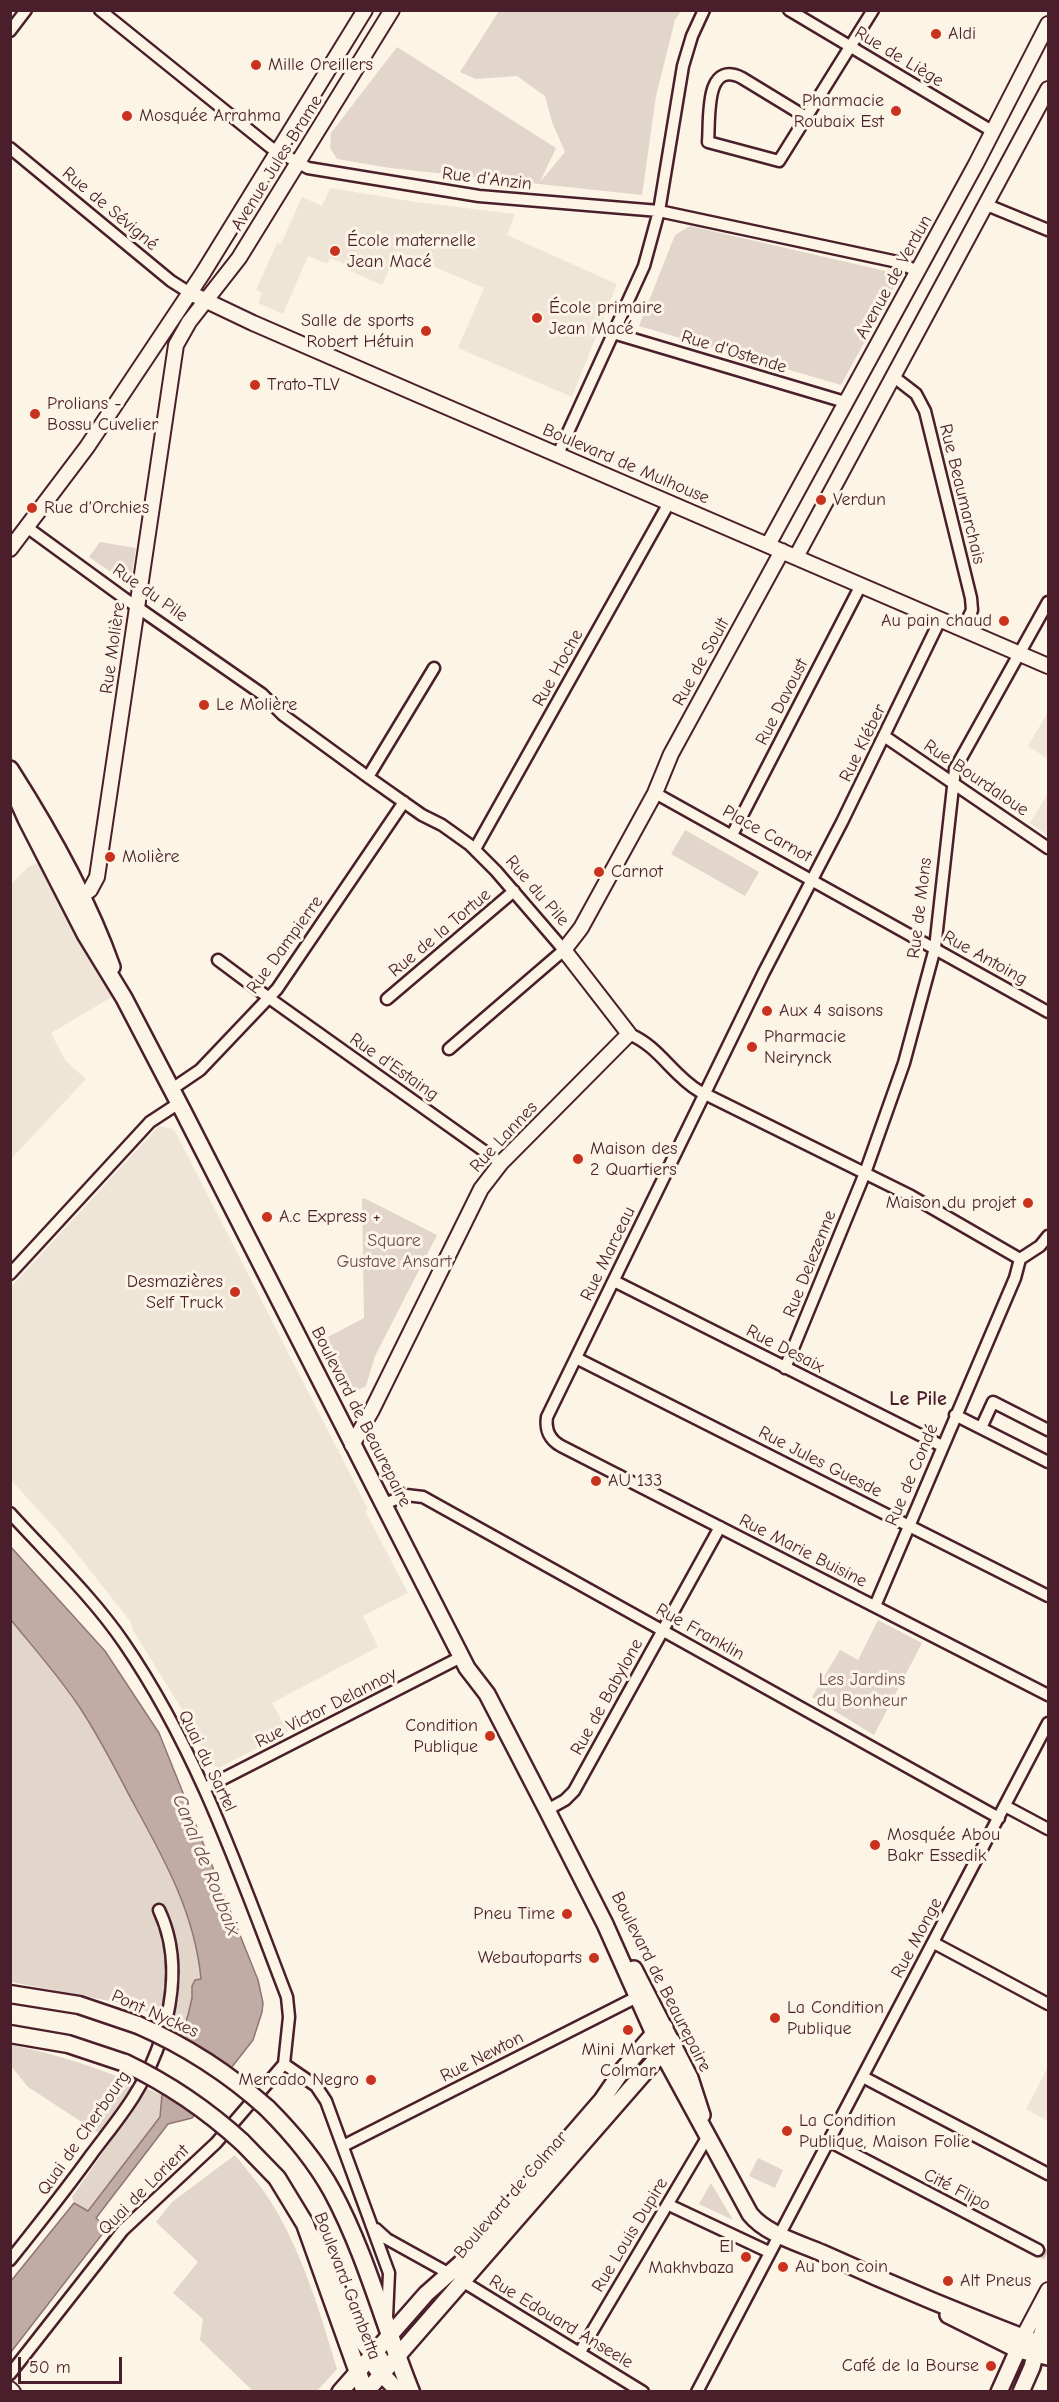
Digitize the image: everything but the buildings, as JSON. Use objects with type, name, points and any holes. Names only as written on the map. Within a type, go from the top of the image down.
[{"type":"main road","name":"Boulevard de Beaurepaire","points":[[10,769],[37,813],[75,899]]},
{"type":"main road","name":"Boulevard de Beaurepaire","points":[[10,783],[75,899],[103,940],[124,998],[325,1388],[382,1505],[461,1657],[487,1694],[605,1924],[637,1997],[659,2031]]},
{"type":"main road","name":"Boulevard de Beaurepaire","points":[[568,1851],[608,1919],[667,2047],[693,2088],[708,2136],[750,2214],[758,2223],[907,2291],[992,2339],[1043,2350]]},
{"type":"main road","name":"Pont Nyckes","points":[[10,1994],[79,2005],[138,2025],[207,2061],[235,2080],[267,2108]]},
{"type":"main road","name":"Boulevard de Colmar","points":[[365,2391],[397,2356],[456,2277],[602,2100],[618,2076],[659,2031]]},
{"type":"main road","name":"Boulevard Gambetta","points":[[10,2034],[68,2044],[125,2063],[198,2104],[242,2142],[277,2178],[305,2224],[365,2391]]},
{"type":"main road","name":"Boulevard de Colmar","points":[[340,2391],[373,2354],[388,2331],[426,2294],[456,2277],[667,2047]]},
{"type":"main road","name":"Boulevard Gambetta","points":[[267,2108],[296,2137],[331,2189],[350,2229],[411,2391]]},
{"type":"main road","points":[[305,2224],[327,2258],[352,2328],[365,2347],[384,2359],[397,2356]]},
{"type":"main road","points":[[999,2391],[1020,2344]]},
{"type":"main road","points":[[1021,2391],[1043,2350]]},
{"type":"main road","points":[[358,2371],[372,2367],[399,2391]]},
{"type":"street","points":[[10,31],[26,10]]},
{"type":"street","name":"Rue d'Anzin","points":[[100,10],[277,151],[298,164],[317,171],[478,196],[660,211],[893,261],[918,271]]},
{"type":"street","name":"Avenue Jules Brame","points":[[190,293],[365,10]]},
{"type":"street","name":"Avenue Jules Brame","points":[[206,301],[236,263],[392,10]]},
{"type":"street","points":[[558,454],[644,266],[660,211],[678,85],[686,51],[704,10]]},
{"type":"street","name":"Rue de Liège","points":[[789,10],[992,132]]},
{"type":"street","points":[[806,117],[736,75],[723,76],[717,80],[712,90],[708,142],[779,161],[873,10]]},
{"type":"street","name":"Avenue de Verdun","points":[[768,545],[918,271],[1048,24]]},
{"type":"street","points":[[796,557],[1048,89]]},
{"type":"street","name":"Rue de Sévigné","points":[[10,148],[171,281],[190,293]]},
{"type":"street","points":[[987,205],[1048,230]]},
{"type":"street","points":[[10,549],[87,447],[190,293]]},
{"type":"street","name":"Boulevard de Mulhouse","points":[[190,293],[1048,666]]},
{"type":"street","name":"Rue Molière","points":[[75,899],[90,890],[97,877],[171,370],[178,340],[206,301]]},
{"type":"street","name":"Rue d'Ostende","points":[[613,333],[845,402]]},
{"type":"street","points":[[147,357],[153,354],[160,355],[167,361],[171,370]]},
{"type":"street","name":"Rue Beaumarchais","points":[[894,377],[916,394],[925,411],[971,598],[972,610],[963,629]]},
{"type":"street","name":"Rue Hoche","points":[[475,849],[669,503]]},
{"type":"street","name":"Rue du Pile","points":[[28,528],[262,694],[283,715],[368,777],[475,849],[564,950],[619,1017],[629,1034],[647,1042],[681,1078],[704,1094],[920,1200],[1020,1259]]},
{"type":"street","name":"Rue de Soult","points":[[656,793],[671,754],[782,551]]},
{"type":"street","name":"Rue Davoust","points":[[732,835],[861,585]]},
{"type":"street","name":"Rue de Mons","points":[[865,1173],[900,1075],[934,948],[952,781],[959,760],[1048,602]]},
{"type":"street","name":"Rue Kléber","points":[[811,879],[842,822],[940,620]]},
{"type":"street","points":[[368,777],[434,668]]},
{"type":"street","name":"Rue Bourdaloue","points":[[884,736],[1048,848]]},
{"type":"street","points":[[448,1049],[564,950],[581,928],[656,793]]},
{"type":"street","name":"Place Carnot","points":[[656,793],[811,879],[704,1094]]},
{"type":"street","name":"Rue Dampierre","points":[[172,1089],[200,1070],[269,998],[404,802]]},
{"type":"street","name":"Rue Antoing","points":[[811,879],[1048,1012]]},
{"type":"street","name":"Rue de la Tortue","points":[[387,999],[514,891]]},
{"type":"street","name":"Rue d'Estaing","points":[[218,960],[501,1163]]},
{"type":"street","name":"Rue Lannes","points":[[352,1445],[372,1410],[476,1198],[501,1163],[629,1034]]},
{"type":"street","name":"Rue Marceau","points":[[547,1430],[547,1417],[704,1094]]},
{"type":"street","points":[[10,1274],[150,1122],[179,1103]]},
{"type":"street","name":"Rue Delezenne","points":[[785,1368],[865,1173]]},
{"type":"street","points":[[1020,1259],[1044,1249],[1048,1236]]},
{"type":"street","name":"Rue de Condé","points":[[875,1606],[1015,1278],[1020,1259]]},
{"type":"street","name":"Rue Desaix","points":[[614,1281],[942,1446]]},
{"type":"street","name":"Rue Jules Guesde","points":[[576,1358],[1048,1596]]},
{"type":"street","points":[[981,1428],[993,1402],[1048,1430]]},
{"type":"street","points":[[955,1415],[1048,1462]]},
{"type":"street","name":"Rue Marie Buisine","points":[[547,1430],[561,1446],[1048,1695]]},
{"type":"street","name":"Rue Franklin","points":[[382,1505],[406,1495],[423,1497],[999,1818]]},
{"type":"street","name":"Quai du Sartel","points":[[10,1513],[96,1608],[123,1642],[172,1722],[205,1788],[287,1996],[290,2017],[284,2064]]},
{"type":"street","name":"Rue de Babylone","points":[[547,1810],[565,1800],[574,1791],[720,1527]]},
{"type":"street","name":"Rue Victor Delannoy","points":[[205,1788],[461,1657]]},
{"type":"street","name":"Rue Monge","points":[[697,2391],[1048,1723]]},
{"type":"street","points":[[1005,1806],[1048,1829]]},
{"type":"street","name":"Quai de Cherbourg","points":[[10,2260],[134,2097],[147,2071],[167,2016],[172,1989],[172,1962],[167,1930],[159,1910]]},
{"type":"street","points":[[934,1943],[1048,2004]]},
{"type":"street","name":"Rue Newton","points":[[343,2146],[637,1997]]},
{"type":"street","name":"Boulevard Gambetta","points":[[284,2064],[320,2090],[343,2146],[390,2277],[388,2331]]},
{"type":"street","name":"Quai de Lorient","points":[[10,2373],[126,2227],[216,2143],[284,2064]]},
{"type":"street","points":[[863,2077],[1048,2174]]},
{"type":"street","name":"Rue Louis Dupire","points":[[579,2352],[669,2205],[708,2136]]},
{"type":"street","name":"Cité Flipo","points":[[829,2141],[1038,2250]]},
{"type":"street","points":[[669,2205],[770,2252]]},
{"type":"street","points":[[373,2226],[384,2237],[456,2277]]},
{"type":"street","name":"Rue Edouard Anseele","points":[[456,2277],[643,2391]]},
{"type":"street","points":[[1020,2344],[1048,2290]]},
{"type":"street","points":[[1043,2350],[1048,2314]]},
{"type":"shaded area","name":"École primaire Jean Macé","points":[[330,188],[416,202],[515,214],[507,235],[617,284],[572,397],[458,348],[484,288],[397,251],[382,285],[348,270],[349,266],[330,258],[327,264],[308,256],[283,314],[258,303],[262,293],[256,290],[277,243],[281,244],[302,197],[322,206]]},
{"type":"shaded area","points":[[1048,712],[1048,759],[1028,746]]},
{"type":"shaded area","points":[[1048,793],[1048,836],[1030,823]]},
{"type":"shaded area","points":[[45,860],[112,997],[51,1033],[65,1060],[86,1079],[10,1160],[11,884],[28,867]]},
{"type":"shaded area","points":[[159,1126],[174,1129],[368,1509],[365,1511],[408,1593],[363,1616],[378,1647],[272,1703],[288,1732],[219,1768],[209,1764],[188,1719],[134,1632],[130,1621],[70,1545],[11,1480],[11,1287]]},
{"type":"shaded area","points":[[1048,2067],[1048,2121],[1026,2109]]},
{"type":"green space","points":[[499,11],[681,11],[675,20],[656,96],[642,195],[390,168],[337,159],[330,148],[331,133],[397,47],[556,148],[540,182],[565,152],[552,122],[545,96],[517,76],[476,79],[460,72]]},
{"type":"green space","points":[[690,226],[890,272],[896,284],[841,385],[639,326],[675,235]]},
{"type":"green space","points":[[100,542],[136,548],[132,573],[121,579],[89,557]]},
{"type":"green space","points":[[685,830],[759,872],[745,896],[671,854]]},
{"type":"green space","name":"Square Gustave Ansart","points":[[362,1199],[437,1235],[375,1356],[366,1386],[352,1393],[324,1339],[364,1318]]},
{"type":"green space","points":[[10,1620],[68,1691],[107,1753],[158,1848],[186,1911],[198,1956],[201,1980],[192,1986],[192,1998],[184,2030],[144,2010],[121,2003],[11,1982]]},
{"type":"green space","name":"Les Jardins du Bonheur","points":[[878,1620],[922,1643],[874,1735],[812,1697],[840,1650],[858,1660]]},
{"type":"green space","points":[[10,2045],[88,2065],[162,2095],[160,2117],[87,2212],[74,2203],[72,2197],[111,2141],[28,2087],[11,2066]]},
{"type":"green space","points":[[235,2155],[263,2190],[282,2222],[317,2305],[337,2369],[317,2391],[253,2391],[200,2340],[203,2319],[173,2293],[198,2262],[156,2222],[172,2202]]},
{"type":"green space","points":[[758,2158],[783,2170],[775,2188],[749,2176]]},
{"type":"green space","points":[[711,2183],[733,2220],[699,2204]]},
{"type":"water","name":"Canal de Roubaix","points":[[10,1546],[105,1651],[159,1733],[258,1980],[263,2003],[253,2040],[192,2118],[168,2124],[96,2218],[107,2228],[11,2352],[11,2281],[74,2203],[88,2211],[160,2117],[162,2095],[188,2015],[192,1986],[195,1980],[201,1979],[198,1955],[186,1911],[158,1848],[84,1715],[11,1620]]},
{"type":"pier","points":[[179,2033],[236,2069],[197,2117],[159,2093]]},
{"type":"tunnel","points":[[1038,2250],[1048,2256]]},
{"type":"place","name":"Aldi","points":[[936,34]]},
{"type":"place","name":"Mille Oreillers","points":[[256,65]]},
{"type":"place","name":"Pharmacie Roubaix Est","points":[[896,111]]},
{"type":"place","name":"Mosquée Arrahma","points":[[127,116]]},
{"type":"place","name":"École maternelle Jean Macé","points":[[335,251]]},
{"type":"place","name":"École primaire Jean Macé","points":[[537,318]]},
{"type":"place","name":"Salle de sports Robert Hétuin","points":[[426,331]]},
{"type":"place","name":"Trato-TLV","points":[[255,385]]},
{"type":"place","name":"Prolians - Bossu Cuvelier","points":[[35,414]]},
{"type":"place","name":"Verdun","points":[[821,500]]},
{"type":"place","name":"Rue d'Orchies","points":[[32,508]]},
{"type":"place","name":"Au pain chaud","points":[[1004,621]]},
{"type":"place","name":"Le Molière","points":[[204,705]]},
{"type":"place","name":"Molière","points":[[110,857]]},
{"type":"place","name":"Carnot","points":[[599,872]]},
{"type":"place","name":"Aux 4 saisons","points":[[767,1011]]},
{"type":"place","name":"Pharmacie Neirynck","points":[[752,1047]]},
{"type":"place","name":"Maison des 2 Quartiers","points":[[578,1159]]},
{"type":"place","name":"Maison du projet","points":[[1028,1203]]},
{"type":"place","name":"A.c Express +","points":[[267,1217]]},
{"type":"place","name":"Desmazières Self Truck","points":[[235,1292]]},
{"type":"place","name":"AU 133","points":[[596,1481]]},
{"type":"place","name":"Condition Publique","points":[[490,1736]]},
{"type":"place","name":"Mosquée Abou Bakr Essedik","points":[[875,1845]]},
{"type":"place","name":"Pneu Time","points":[[567,1914]]},
{"type":"place","name":"Webautoparts","points":[[594,1958]]},
{"type":"place","name":"La Condition Publique","points":[[775,2018]]},
{"type":"place","name":"Mini Market Colmar","points":[[628,2030]]},
{"type":"place","name":"Mercado Negro","points":[[371,2080]]},
{"type":"place","name":"La Condition Publique, Maison Folie","points":[[787,2131]]},
{"type":"place","name":"El Makhvbaza","points":[[746,2257]]},
{"type":"place","name":"Au bon coin","points":[[783,2267]]},
{"type":"place","name":"Alt Pneus","points":[[948,2281]]},
{"type":"place","name":"Café de la Bourse","points":[[991,2366]]},
{"type":"district","name":"Le Pile","points":[[918,1399]]}]
